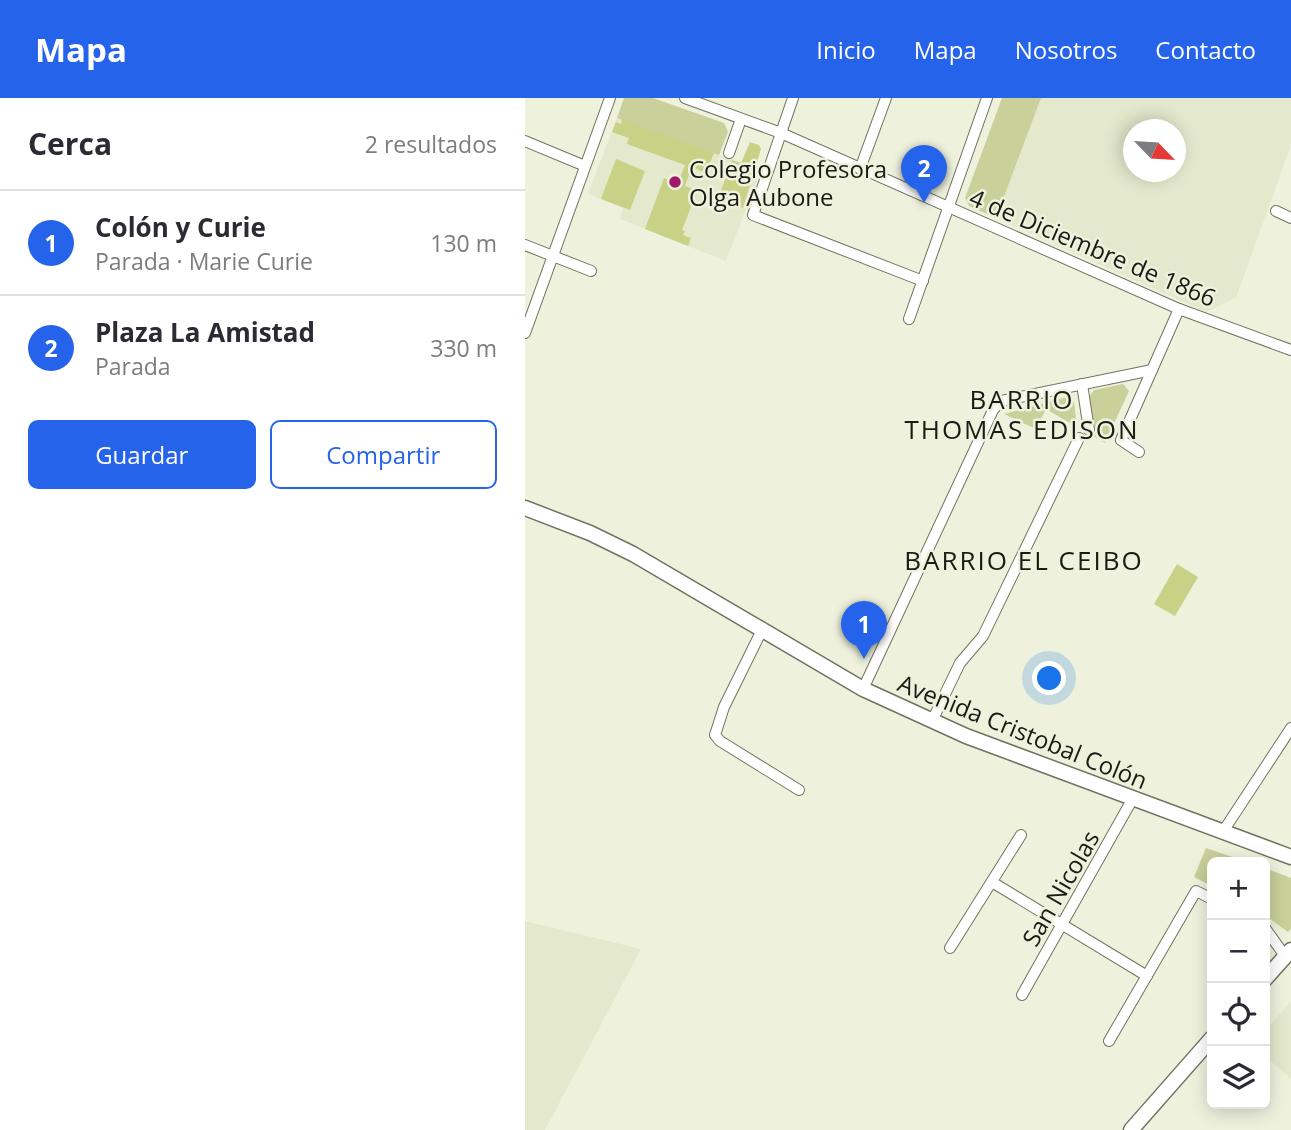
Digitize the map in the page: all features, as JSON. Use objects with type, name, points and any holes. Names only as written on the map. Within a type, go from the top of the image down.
[{"type":"main road","name":"Avenida Cristobal Colón","points":[[525,508],[590,533],[633,554],[763,628],[863,690],[932,721],[1132,800],[1291,857]]},
{"type":"main road","points":[[1270,973],[1288,953]]},
{"type":"main road","points":[[1131,1130],[1207,1044]]},
{"type":"street","points":[[525,333],[610,98]]},
{"type":"street","name":"4 de Diciembre de 1866","points":[[685,98],[781,133],[1179,309],[1291,350]]},
{"type":"street","points":[[793,98],[753,215],[923,281]]},
{"type":"street","points":[[860,169],[886,98]]},
{"type":"street","points":[[909,319],[987,98]]},
{"type":"street","points":[[729,153],[741,119]]},
{"type":"street","points":[[525,141],[585,166]]},
{"type":"street","points":[[1276,211],[1291,218]]},
{"type":"street","points":[[525,246],[591,271]]},
{"type":"street","points":[[1139,452],[1121,440],[1179,309]]},
{"type":"street","points":[[863,690],[993,410],[1001,401],[1152,370]]},
{"type":"street","points":[[1081,384],[1089,430]]},
{"type":"street","points":[[932,721],[960,663],[983,636],[1079,438]]},
{"type":"street","points":[[763,628],[720,715],[715,735],[720,741],[799,790]]},
{"type":"street","points":[[1222,833],[1291,728]]},
{"type":"street","name":"San Nicolas","points":[[1022,995],[1064,925],[1132,800]]},
{"type":"street","points":[[950,948],[1021,835]]},
{"type":"street","points":[[992,882],[1147,976]]},
{"type":"street","points":[[1109,1041],[1196,891],[1207,896]]},
{"type":"street","points":[[1270,933],[1288,953]]},
{"type":"shaded area","points":[[1041,98],[1291,98],[1291,145],[1236,298],[1206,312],[996,218]]},
{"type":"shaded area","name":"Colegio Profesora Olga Aubone","points":[[617,118],[761,170],[726,261],[620,219],[623,208],[588,194]]},
{"type":"shaded area","points":[[525,921],[641,949],[545,1130],[525,1130]]},
{"type":"shaded area","points":[[1291,1001],[1291,1079],[1270,1060],[1270,1025]]},
{"type":"green space","points":[[624,98],[653,98],[724,123],[728,132],[719,155],[617,118]]},
{"type":"green space","points":[[1002,98],[1041,98],[996,218],[969,206],[965,198]]},
{"type":"green space","points":[[1123,384],[1129,391],[1105,443],[1092,435],[1095,428],[1089,397],[1094,390]]},
{"type":"green space","points":[[1067,397],[1074,402],[1077,427],[1046,409],[1036,429],[1004,414]]},
{"type":"green space","points":[[1206,848],[1232,857],[1207,857],[1207,884],[1194,877]]},
{"type":"green space","points":[[1270,870],[1291,878],[1291,929],[1288,932],[1270,919]]},
{"type":"building","points":[[622,119],[714,153],[706,173],[692,167],[685,186],[697,191],[682,230],[685,231],[683,235],[691,238],[688,246],[645,229],[664,178],[678,183],[685,165],[627,144],[629,138],[612,132],[616,122],[621,124]]},
{"type":"building","points":[[750,142],[759,145],[761,149],[743,208],[718,199],[732,160],[741,163]]},
{"type":"building","points":[[616,159],[645,171],[630,210],[601,199]]},
{"type":"building","points":[[1177,564],[1198,577],[1175,616],[1154,604]]},
{"type":"place","name":"Colegio Profesora Olga Aubone","points":[[675,182]]},
{"type":"place","name":"Plaza La Amistad","points":[[924,203]]},
{"type":"place","name":"Colón y Curie","points":[[864,659]]},
{"type":"district","name":"BARRIO THOMAS EDISON","points":[[1022,414]]},
{"type":"district","name":"BARRIO EL CEIBO","points":[[1024,560]]}]
